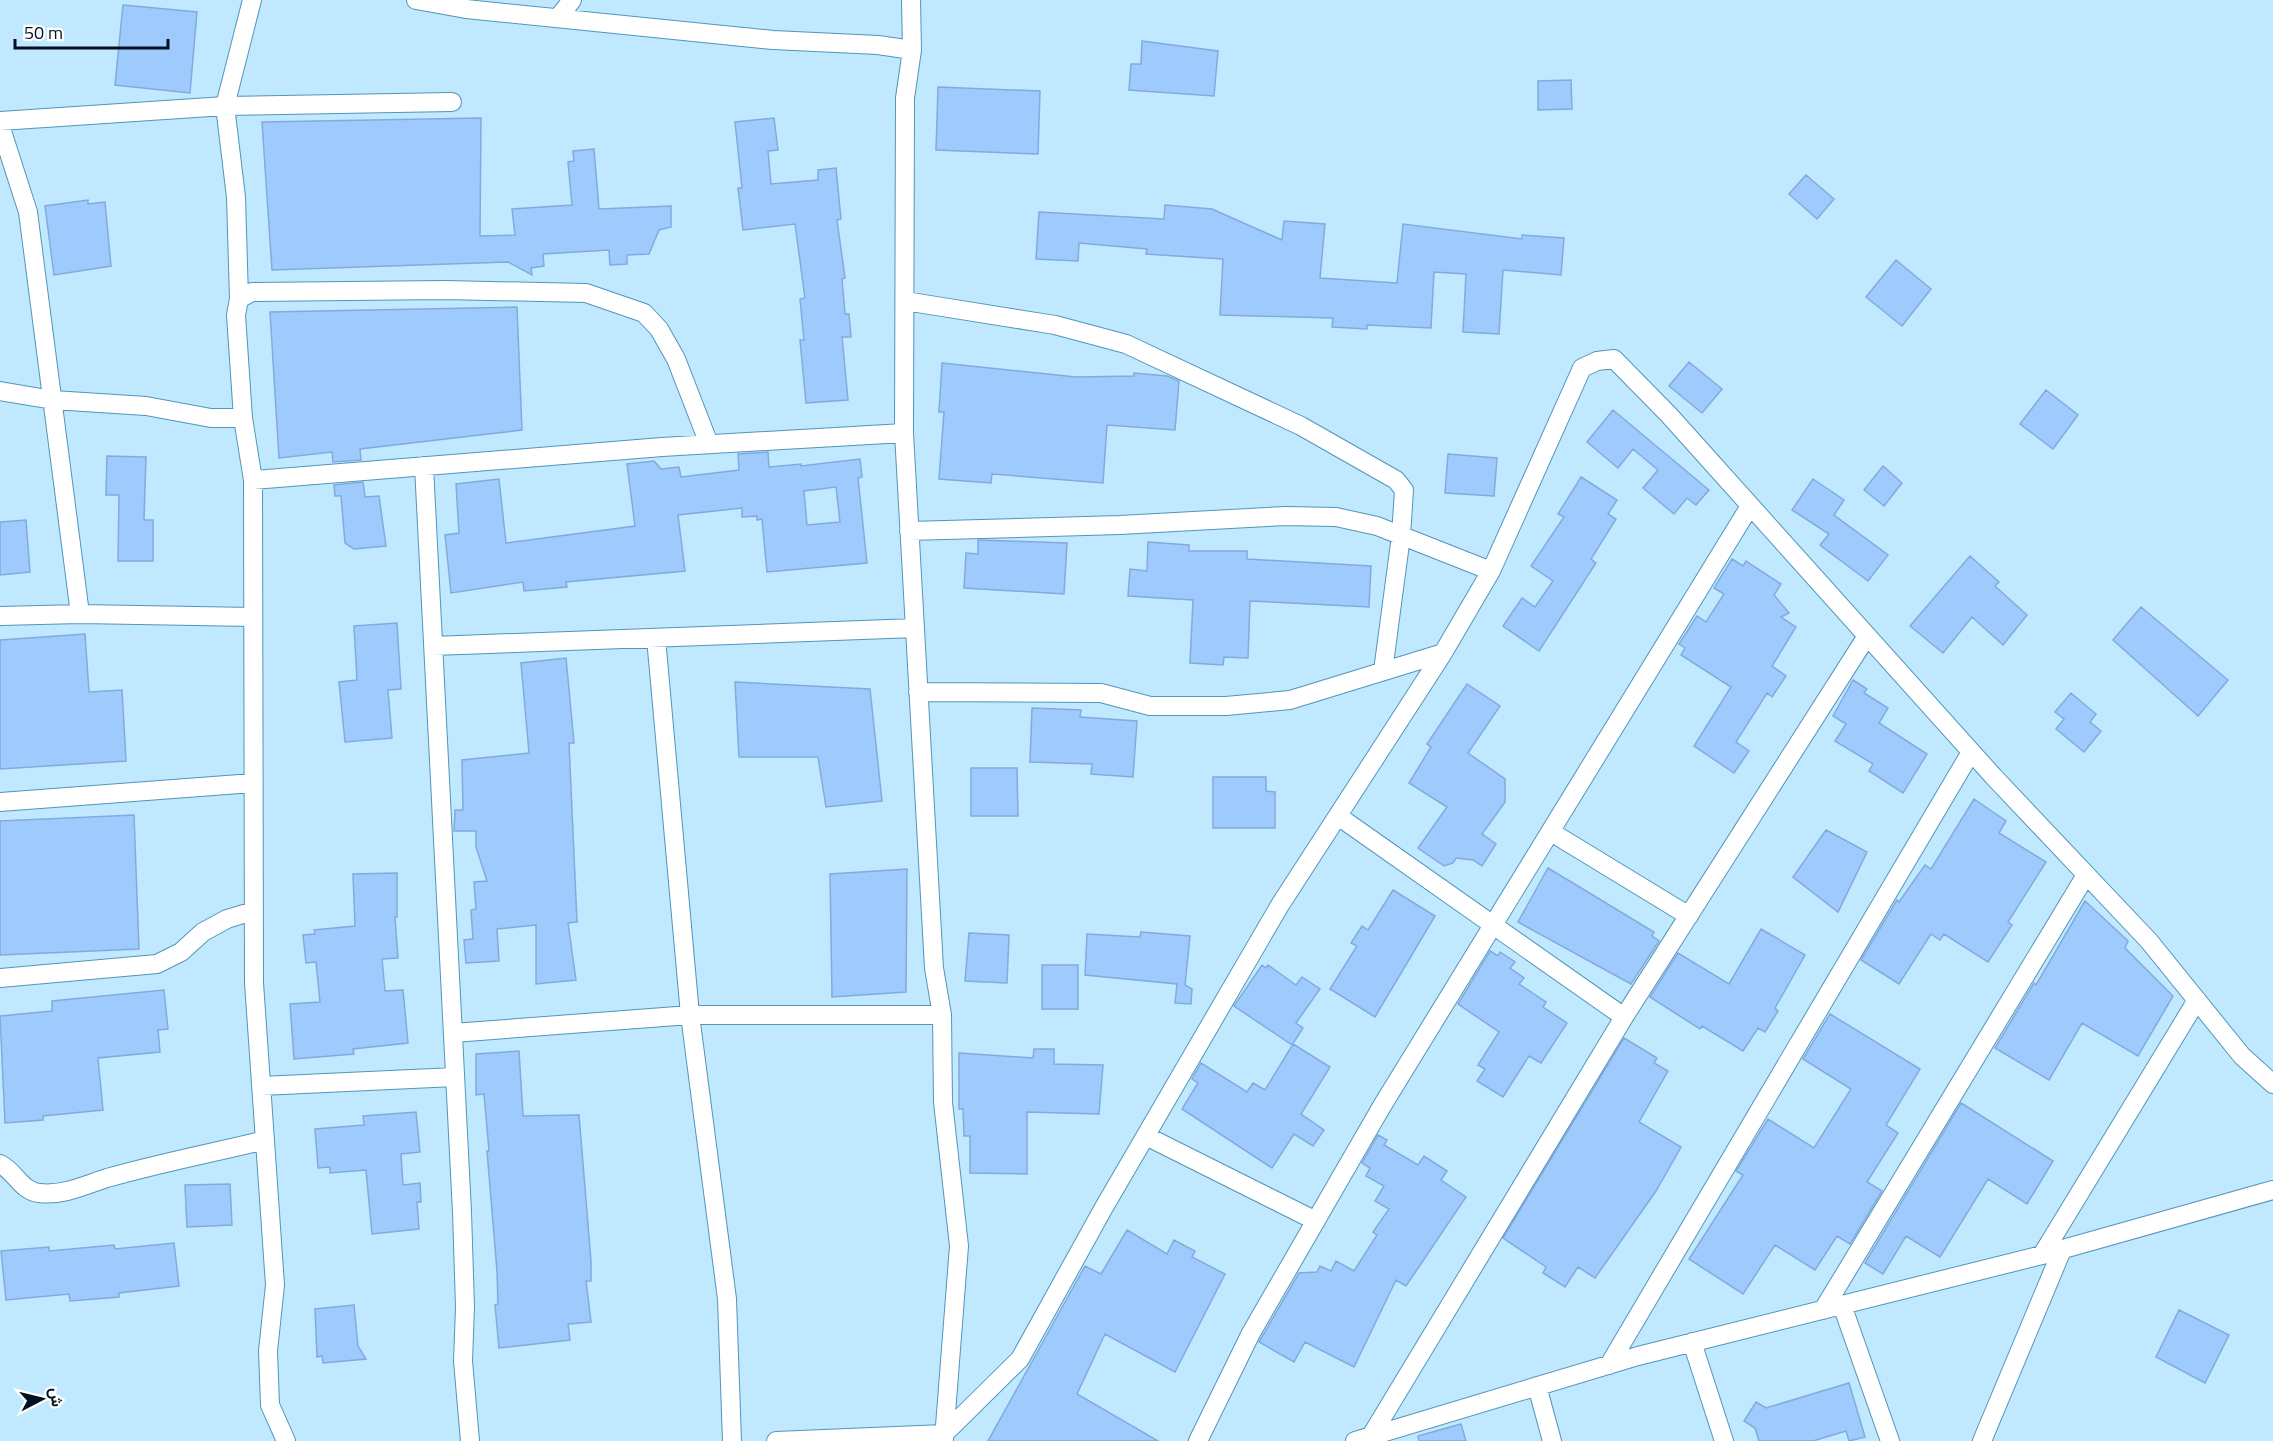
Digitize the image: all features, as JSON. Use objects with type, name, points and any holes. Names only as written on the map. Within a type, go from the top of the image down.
[{"type":"street","points":[[252,0],[225,106],[236,197],[239,299],[236,315],[243,418],[253,480],[254,983],[275,1286],[268,1351],[270,1405],[286,1441]]},
{"type":"street","points":[[416,0],[466,9],[773,40],[878,45],[912,50]]},
{"type":"street","points":[[558,18],[572,0]]},
{"type":"street","points":[[911,0],[912,50],[905,98],[904,433],[934,968],[942,1015],[943,1102],[959,1246],[944,1438]]},
{"type":"street","points":[[80,614],[28,212],[0,123],[225,106],[452,102]]},
{"type":"street","points":[[239,299],[252,292],[446,290],[586,293],[644,313],[659,329],[676,359],[710,444]]},
{"type":"street","points":[[905,301],[1065,328],[1126,344],[1301,426],[1396,480],[1404,490],[1401,536],[1383,671]]},
{"type":"street","points":[[776,1441],[944,1438],[1020,1359],[1280,905],[1443,653],[1491,571],[1582,368],[1597,361],[1614,359],[1669,415],[1971,752],[2149,941],[2242,1056],[2273,1084]]},
{"type":"street","points":[[0,391],[53,400],[146,406],[211,418],[243,418]]},
{"type":"street","points":[[253,480],[710,444],[904,433]]},
{"type":"street","points":[[424,466],[465,1306],[463,1361],[470,1441]]},
{"type":"street","points":[[1198,1441],[1251,1333],[1316,1221],[1492,927],[1750,506]]},
{"type":"street","points":[[909,531],[1120,525],[1285,516],[1336,517],[1377,526],[1491,571]]},
{"type":"street","points":[[0,616],[80,614],[253,617]]},
{"type":"street","points":[[434,646],[915,628]]},
{"type":"street","points":[[1366,1439],[1624,1017],[1868,636]]},
{"type":"street","points":[[656,638],[690,1015],[726,1299],[732,1441]]},
{"type":"street","points":[[918,692],[1101,693],[1150,706],[1226,706],[1290,700],[1443,653]]},
{"type":"street","points":[[1609,1365],[1971,752]]},
{"type":"street","points":[[0,802],[253,783]]},
{"type":"street","points":[[1338,816],[1492,927],[1624,1017]]},
{"type":"street","points":[[1551,832],[1689,916]]},
{"type":"street","points":[[1823,1310],[2086,875]]},
{"type":"street","points":[[0,978],[157,964],[182,952],[203,932],[227,919],[253,911]]},
{"type":"street","points":[[2042,1255],[2197,1000]]},
{"type":"street","points":[[453,1033],[690,1015],[942,1015]]},
{"type":"street","points":[[261,1086],[455,1077]]},
{"type":"street","points":[[1146,1136],[1316,1221]]},
{"type":"street","points":[[0,1164],[12,1171],[28,1190],[40,1194],[67,1192],[107,1178],[265,1140]]},
{"type":"street","points":[[1366,1439],[1537,1386],[1692,1342],[2062,1250],[2273,1190]]},
{"type":"street","points":[[1982,1441],[2062,1250]]},
{"type":"street","points":[[1842,1305],[1890,1441]]},
{"type":"street","points":[[1692,1342],[1724,1441]]},
{"type":"street","points":[[1537,1386],[1552,1441]]},
{"type":"building","points":[[123,5],[197,12],[190,93],[115,85]]},
{"type":"building","points":[[1142,41],[1218,51],[1214,96],[1129,90],[1131,64],[1141,64]]},
{"type":"building","points":[[1571,80],[1572,109],[1538,110],[1538,81]]},
{"type":"building","points":[[938,87],[1040,91],[1038,154],[936,150]]},
{"type":"building","points":[[481,118],[480,236],[515,235],[512,209],[572,205],[568,162],[574,161],[573,151],[594,149],[599,209],[671,206],[671,227],[659,230],[649,254],[627,255],[627,264],[610,265],[609,250],[543,254],[544,266],[531,268],[532,275],[508,262],[272,270],[262,122]]},
{"type":"building","points":[[774,118],[778,150],[768,151],[771,184],[818,180],[818,170],[836,168],[841,219],[837,220],[845,278],[842,279],[845,314],[849,314],[851,337],[842,337],[848,400],[806,403],[800,340],[804,340],[800,299],[805,298],[795,224],[743,230],[738,188],[742,188],[735,122]]},
{"type":"building","points":[[1806,175],[1834,199],[1817,219],[1789,194]]},
{"type":"building","points":[[88,200],[88,204],[105,202],[111,266],[54,275],[45,206]]},
{"type":"building","points":[[1165,205],[1212,209],[1282,240],[1284,221],[1325,224],[1320,278],[1397,283],[1403,224],[1522,239],[1522,235],[1564,238],[1561,275],[1503,270],[1499,334],[1463,332],[1466,274],[1434,272],[1431,328],[1367,325],[1367,329],[1332,327],[1333,318],[1220,315],[1223,259],[1146,254],[1147,249],[1079,243],[1078,261],[1036,259],[1039,212],[1164,219]]},
{"type":"building","points":[[1896,260],[1931,289],[1902,326],[1866,297]]},
{"type":"building","points":[[517,307],[522,430],[360,449],[361,460],[333,462],[332,452],[279,458],[270,312]]},
{"type":"building","points":[[1689,362],[1722,389],[1702,413],[1669,386]]},
{"type":"building","points":[[942,363],[1076,377],[1134,376],[1134,373],[1167,376],[1179,381],[1175,430],[1107,425],[1103,483],[992,474],[991,483],[939,479],[944,412],[939,412]]},
{"type":"building","points":[[2046,390],[2078,415],[2053,449],[2020,424]]},
{"type":"building","points":[[1613,410],[1709,490],[1696,505],[1687,498],[1674,514],[1643,488],[1658,470],[1633,449],[1618,468],[1587,442]]},
{"type":"building","points":[[768,452],[769,467],[801,464],[801,466],[860,459],[862,477],[858,478],[867,563],[767,572],[762,519],[757,520],[757,516],[742,517],[742,508],[678,515],[685,571],[566,582],[567,587],[524,591],[523,582],[451,593],[445,535],[459,533],[456,484],[499,479],[506,543],[635,526],[627,464],[654,461],[661,469],[679,467],[681,477],[739,470],[738,454]],"holes":[[[836,487],[840,522],[807,525],[804,491]]]},
{"type":"building","points":[[1448,454],[1497,458],[1494,496],[1445,493]]},
{"type":"building","points":[[107,456],[146,457],[144,520],[153,520],[153,561],[118,561],[119,495],[106,495]]},
{"type":"building","points":[[1883,466],[1902,483],[1884,506],[1864,490]]},
{"type":"building","points":[[1581,477],[1617,500],[1608,514],[1616,519],[1591,559],[1596,563],[1539,651],[1503,626],[1522,598],[1535,607],[1553,581],[1531,566],[1564,517],[1558,514]]},
{"type":"building","points":[[1813,479],[1844,500],[1834,515],[1888,555],[1868,581],[1820,545],[1829,534],[1792,510]]},
{"type":"building","points":[[363,482],[365,497],[379,496],[386,546],[354,549],[345,543],[341,496],[335,496],[334,485]]},
{"type":"building","points":[[26,520],[30,572],[0,575],[0,522]]},
{"type":"building","points":[[978,540],[1067,543],[1064,594],[964,588],[966,553],[978,554]]},
{"type":"building","points":[[1148,542],[1189,545],[1189,551],[1247,551],[1247,559],[1371,566],[1369,607],[1250,601],[1248,658],[1224,657],[1223,665],[1190,663],[1193,600],[1128,596],[1130,569],[1147,571]]},
{"type":"building","points":[[1970,556],[1999,582],[1995,586],[2027,615],[2003,645],[1972,617],[1943,653],[1910,626]]},
{"type":"building","points":[[1732,559],[1743,566],[1746,561],[1781,584],[1774,595],[1789,613],[1781,617],[1796,627],[1772,666],[1786,676],[1772,697],[1767,693],[1736,742],[1749,751],[1734,773],[1694,746],[1731,687],[1681,655],[1685,648],[1679,644],[1697,616],[1706,622],[1724,594],[1714,588]]},
{"type":"building","points":[[2141,607],[2228,680],[2198,716],[2113,640]]},
{"type":"building","points":[[397,623],[401,689],[388,690],[392,738],[345,742],[339,682],[357,680],[354,626]]},
{"type":"building","points":[[85,634],[89,692],[122,690],[126,761],[0,769],[0,640]]},
{"type":"building","points":[[566,658],[574,743],[569,743],[577,922],[568,923],[576,980],[536,984],[536,925],[497,929],[499,961],[466,963],[464,940],[473,939],[471,910],[476,909],[474,882],[487,881],[476,847],[476,831],[454,831],[455,810],[463,810],[462,760],[529,753],[521,663]]},
{"type":"building","points":[[1853,680],[1867,689],[1864,693],[1888,708],[1879,723],[1927,754],[1903,793],[1869,771],[1873,764],[1835,741],[1846,724],[1833,716]]},
{"type":"building","points":[[735,682],[870,689],[882,801],[826,807],[818,757],[739,757]]},
{"type":"building","points":[[1467,684],[1500,706],[1468,753],[1505,779],[1505,802],[1482,834],[1496,844],[1482,866],[1473,860],[1456,858],[1453,863],[1444,866],[1418,848],[1447,807],[1409,783],[1431,747],[1427,744]]},
{"type":"building","points":[[2071,693],[2096,714],[2090,722],[2101,731],[2084,752],[2056,729],[2064,719],[2055,712]]},
{"type":"building","points":[[1032,708],[1081,710],[1080,717],[1137,721],[1133,777],[1091,774],[1092,764],[1030,762]]},
{"type":"building","points":[[971,768],[1017,768],[1018,816],[971,816]]},
{"type":"building","points":[[1213,777],[1266,777],[1266,791],[1275,792],[1275,828],[1213,828]]},
{"type":"building","points":[[1974,799],[2006,821],[1999,833],[2046,862],[2008,922],[2012,925],[1988,962],[1944,934],[1940,940],[1931,934],[1899,984],[1861,960],[1897,900],[1899,902],[1925,865],[1931,869]]},
{"type":"building","points":[[134,815],[139,949],[0,955],[0,821]]},
{"type":"building","points":[[1826,830],[1867,852],[1838,912],[1793,877]]},
{"type":"building","points":[[1548,868],[1654,932],[1652,936],[1659,941],[1631,984],[1518,922]]},
{"type":"building","points":[[907,869],[906,992],[832,997],[830,874]]},
{"type":"building","points":[[397,873],[397,917],[395,917],[398,958],[382,959],[385,991],[403,990],[408,1043],[353,1049],[354,1054],[294,1059],[290,1004],[320,1002],[316,962],[306,963],[303,935],[315,934],[314,930],[355,926],[353,874]]},
{"type":"building","points":[[1393,890],[1435,916],[1375,1017],[1330,989],[1357,946],[1351,943],[1362,926],[1368,930]]},
{"type":"building","points":[[2085,901],[2128,941],[2125,948],[2173,996],[2138,1056],[2082,1023],[2049,1080],[1995,1048],[2034,983],[2036,985]]},
{"type":"building","points":[[1761,929],[1805,955],[1775,1008],[1778,1011],[1765,1032],[1758,1028],[1743,1051],[1702,1026],[1700,1029],[1650,997],[1678,953],[1729,984]]},
{"type":"building","points":[[1141,932],[1190,936],[1185,985],[1192,989],[1191,1004],[1175,1003],[1177,984],[1085,975],[1087,934],[1140,937]]},
{"type":"building","points":[[969,933],[1009,935],[1007,983],[965,981]]},
{"type":"building","points":[[1490,951],[1498,956],[1500,952],[1515,962],[1510,968],[1524,978],[1519,984],[1546,1002],[1543,1007],[1567,1023],[1541,1063],[1529,1056],[1503,1097],[1477,1081],[1485,1069],[1478,1065],[1499,1032],[1458,1004]]},
{"type":"building","points":[[1042,965],[1078,965],[1078,1009],[1042,1009]]},
{"type":"building","points":[[1262,965],[1266,968],[1268,965],[1296,985],[1302,977],[1320,989],[1296,1023],[1303,1028],[1292,1045],[1234,1006]]},
{"type":"building","points":[[164,990],[168,1029],[158,1030],[160,1052],[98,1058],[103,1110],[43,1116],[43,1120],[5,1123],[0,1016],[52,1011],[52,1001]]},
{"type":"building","points":[[1830,1014],[1920,1069],[1886,1125],[1898,1133],[1867,1182],[1882,1191],[1850,1244],[1837,1236],[1815,1270],[1775,1245],[1743,1294],[1689,1259],[1743,1175],[1736,1171],[1768,1119],[1814,1148],[1851,1089],[1803,1059]]},
{"type":"building","points":[[1624,1038],[1657,1058],[1654,1063],[1668,1071],[1639,1122],[1681,1147],[1656,1191],[1595,1278],[1578,1267],[1565,1287],[1543,1273],[1546,1267],[1503,1238]]},
{"type":"building","points":[[1293,1044],[1330,1067],[1301,1114],[1324,1130],[1313,1146],[1294,1134],[1272,1168],[1182,1109],[1198,1083],[1192,1079],[1201,1063],[1247,1092],[1253,1083],[1265,1090]]},
{"type":"building","points":[[1034,1049],[1054,1049],[1054,1064],[1103,1065],[1099,1114],[1027,1112],[1027,1174],[970,1173],[970,1136],[964,1136],[963,1109],[959,1109],[959,1053],[1033,1058]]},
{"type":"building","points":[[519,1051],[523,1116],[579,1115],[591,1261],[591,1281],[586,1281],[591,1322],[568,1324],[570,1340],[499,1348],[495,1305],[498,1304],[497,1271],[487,1151],[489,1151],[484,1094],[476,1095],[476,1054]]},
{"type":"building","points":[[1961,1103],[2053,1161],[2027,1204],[1988,1179],[1940,1257],[1906,1236],[1883,1274],[1865,1263]]},
{"type":"building","points":[[416,1112],[420,1152],[401,1154],[403,1185],[420,1183],[421,1202],[417,1202],[419,1229],[372,1234],[366,1170],[330,1173],[330,1167],[318,1168],[315,1129],[364,1125],[363,1116]]},
{"type":"building","points":[[1378,1135],[1387,1140],[1384,1145],[1418,1165],[1424,1156],[1447,1171],[1441,1180],[1466,1197],[1406,1286],[1396,1280],[1354,1367],[1305,1342],[1294,1362],[1259,1342],[1299,1273],[1317,1272],[1320,1266],[1331,1271],[1336,1261],[1354,1271],[1377,1235],[1373,1232],[1389,1209],[1375,1201],[1384,1186],[1366,1176],[1370,1168],[1362,1163]]},
{"type":"building","points":[[230,1184],[232,1225],[187,1227],[185,1185]]},
{"type":"building","points":[[1127,1230],[1167,1254],[1174,1240],[1195,1251],[1192,1257],[1225,1274],[1175,1372],[1105,1334],[1077,1394],[1158,1441],[988,1441],[1085,1266],[1101,1274]]},
{"type":"building","points":[[174,1243],[179,1286],[119,1293],[119,1297],[70,1301],[69,1294],[6,1300],[1,1251],[49,1247],[49,1251],[114,1245],[115,1249]]},
{"type":"building","points":[[354,1305],[358,1346],[366,1359],[323,1363],[322,1356],[317,1357],[315,1309]]},
{"type":"building","points":[[2179,1310],[2229,1335],[2205,1383],[2156,1357]]},
{"type":"building","points":[[1849,1383],[1865,1437],[1849,1441],[1846,1431],[1813,1441],[1759,1441],[1755,1428],[1744,1421],[1756,1402],[1766,1408]]},
{"type":"building","points":[[1461,1424],[1466,1441],[1419,1441],[1418,1436]]}]
